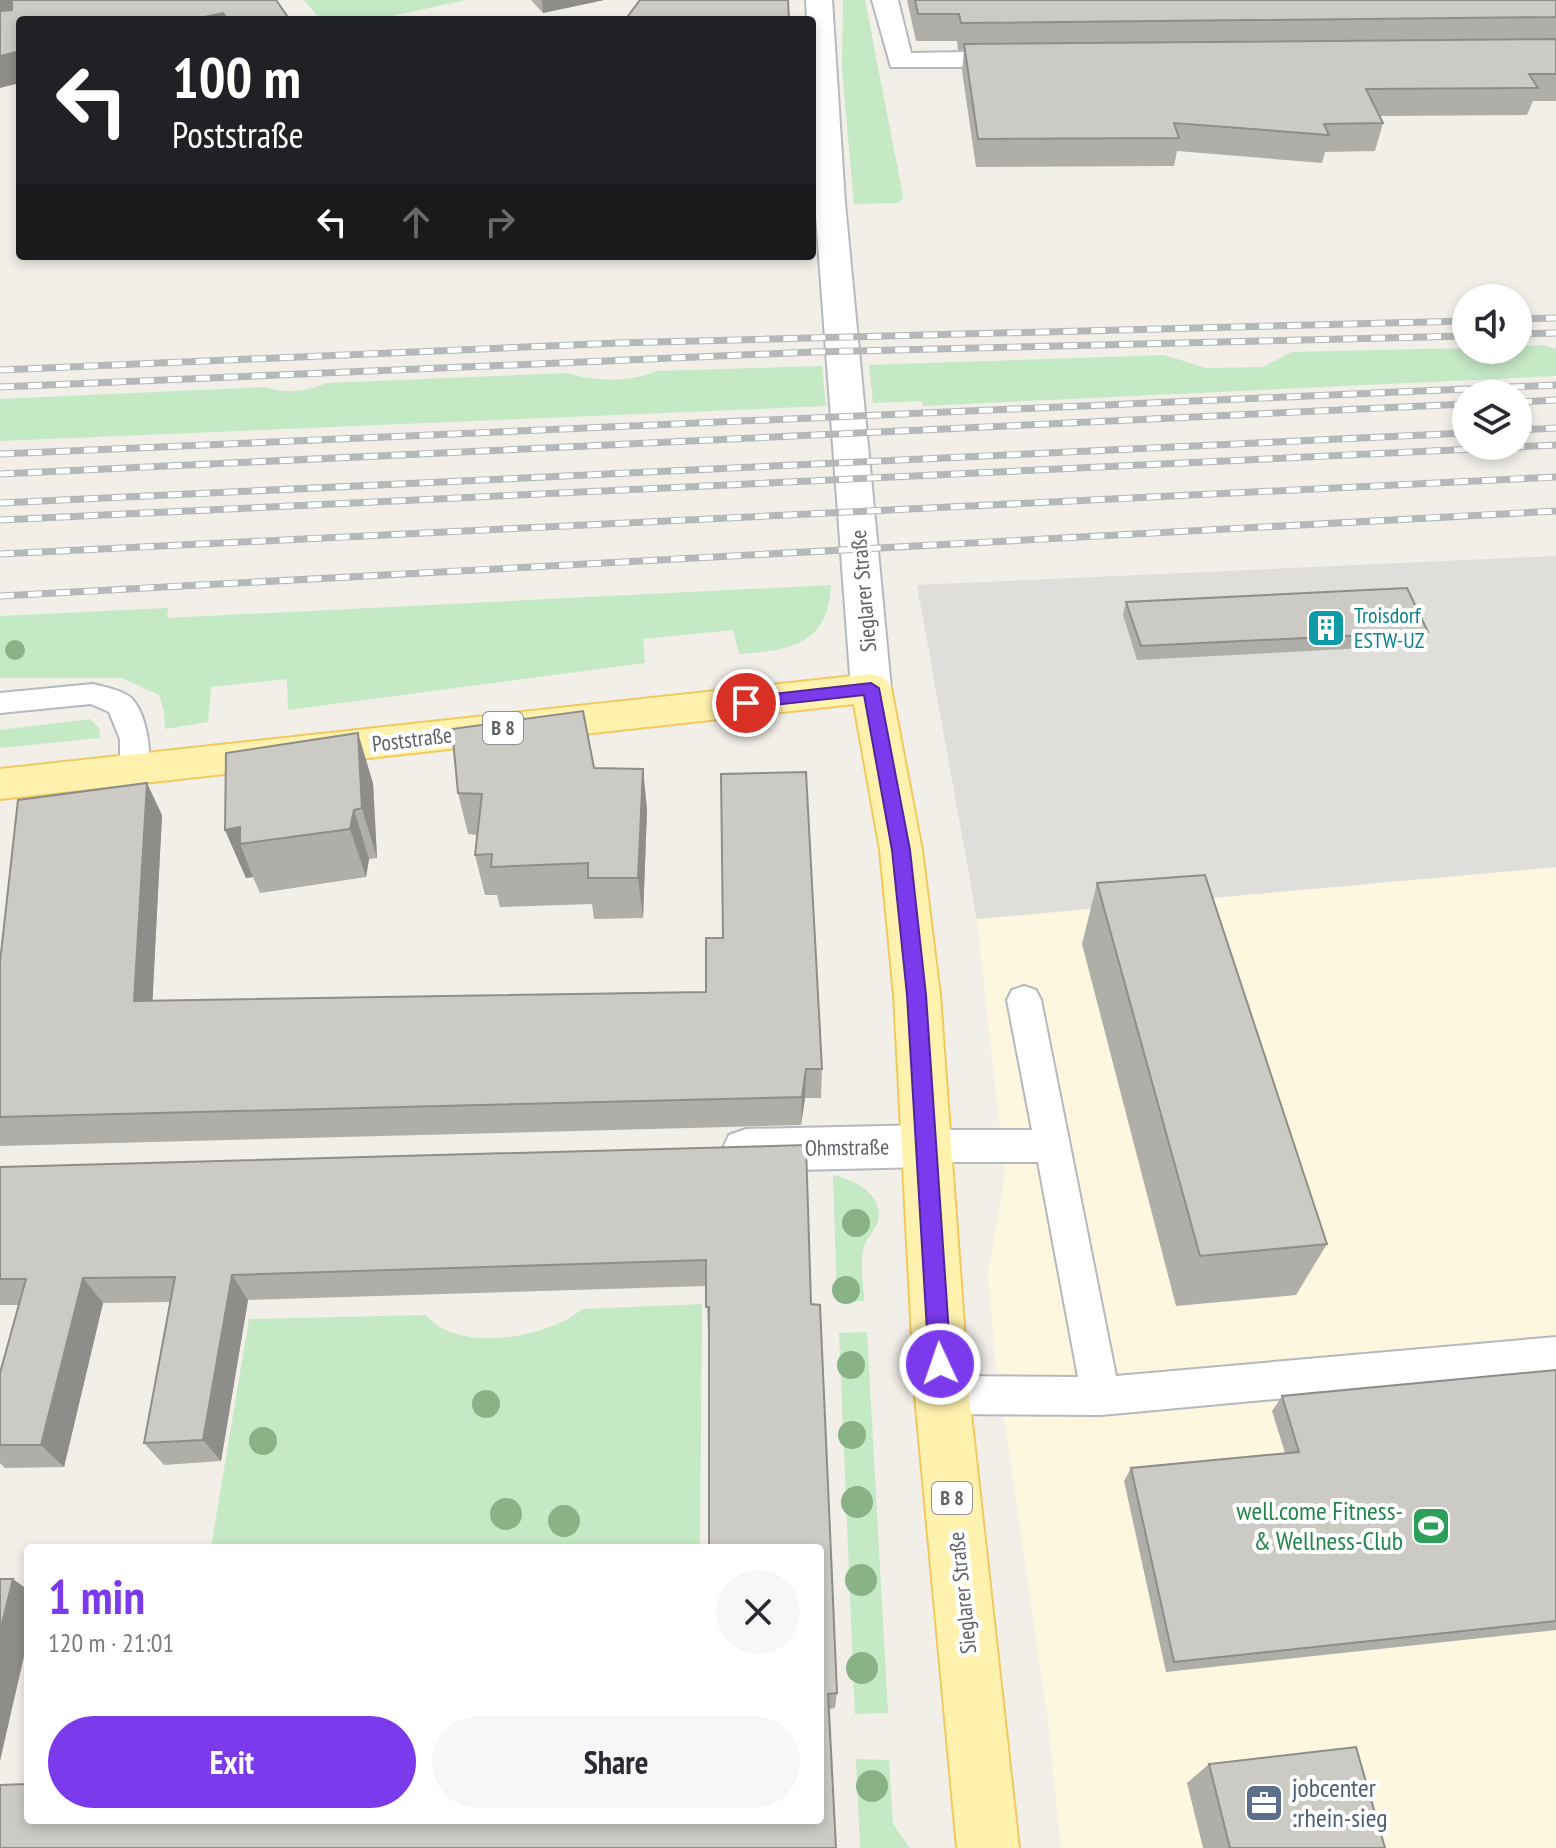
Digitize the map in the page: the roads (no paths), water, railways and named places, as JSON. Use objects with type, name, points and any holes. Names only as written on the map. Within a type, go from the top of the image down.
[{"type":"main road","name":"Poststraße","points":[[0,784],[871,688]]},
{"type":"main road","name":"Sieglarer Straße","points":[[871,688],[901,850],[917,995],[942,1395],[988,1848]]},
{"type":"street","name":"Sieglarer Straße","points":[[819,0],[830,203],[847,371],[861,594],[871,688]]},
{"type":"street","points":[[885,0],[900,61],[1045,59]]},
{"type":"street","name":"Ohmstraße","points":[[695,1151],[927,1146]]},
{"type":"lane","points":[[0,703],[93,694],[121,705],[135,739],[135,769]]},
{"type":"lane","points":[[1024,1000],[1101,1396]]},
{"type":"lane","points":[[927,1146],[1053,1146]]},
{"type":"lane","points":[[942,1395],[1101,1396],[1556,1355]]},
{"type":"railway","points":[[1532,319],[1556,318]]},
{"type":"railway","points":[[0,370],[618,343],[1452,321]]},
{"type":"railway","points":[[1532,334],[1556,333]]},
{"type":"railway","points":[[0,387],[813,352],[1452,336]]},
{"type":"railway","points":[[0,454],[1556,385]]},
{"type":"railway","points":[[1532,401],[1556,400]]},
{"type":"railway","points":[[0,474],[1452,405]]},
{"type":"railway","points":[[1532,429],[1556,428]]},
{"type":"railway","points":[[0,503],[1452,434]]},
{"type":"railway","points":[[0,520],[1556,445]]},
{"type":"railway","points":[[0,554],[1556,477]]},
{"type":"railway","points":[[0,596],[1556,511]]},
{"type":"place","name":"Troisdorf ESTW-UZ","points":[[1326,628]]},
{"type":"place","name":"well.come Fitness- & Wellness-Club","points":[[1431,1526]]},
{"type":"place","name":"jobcenter :rhein-sieg","points":[[1264,1803]]}]
